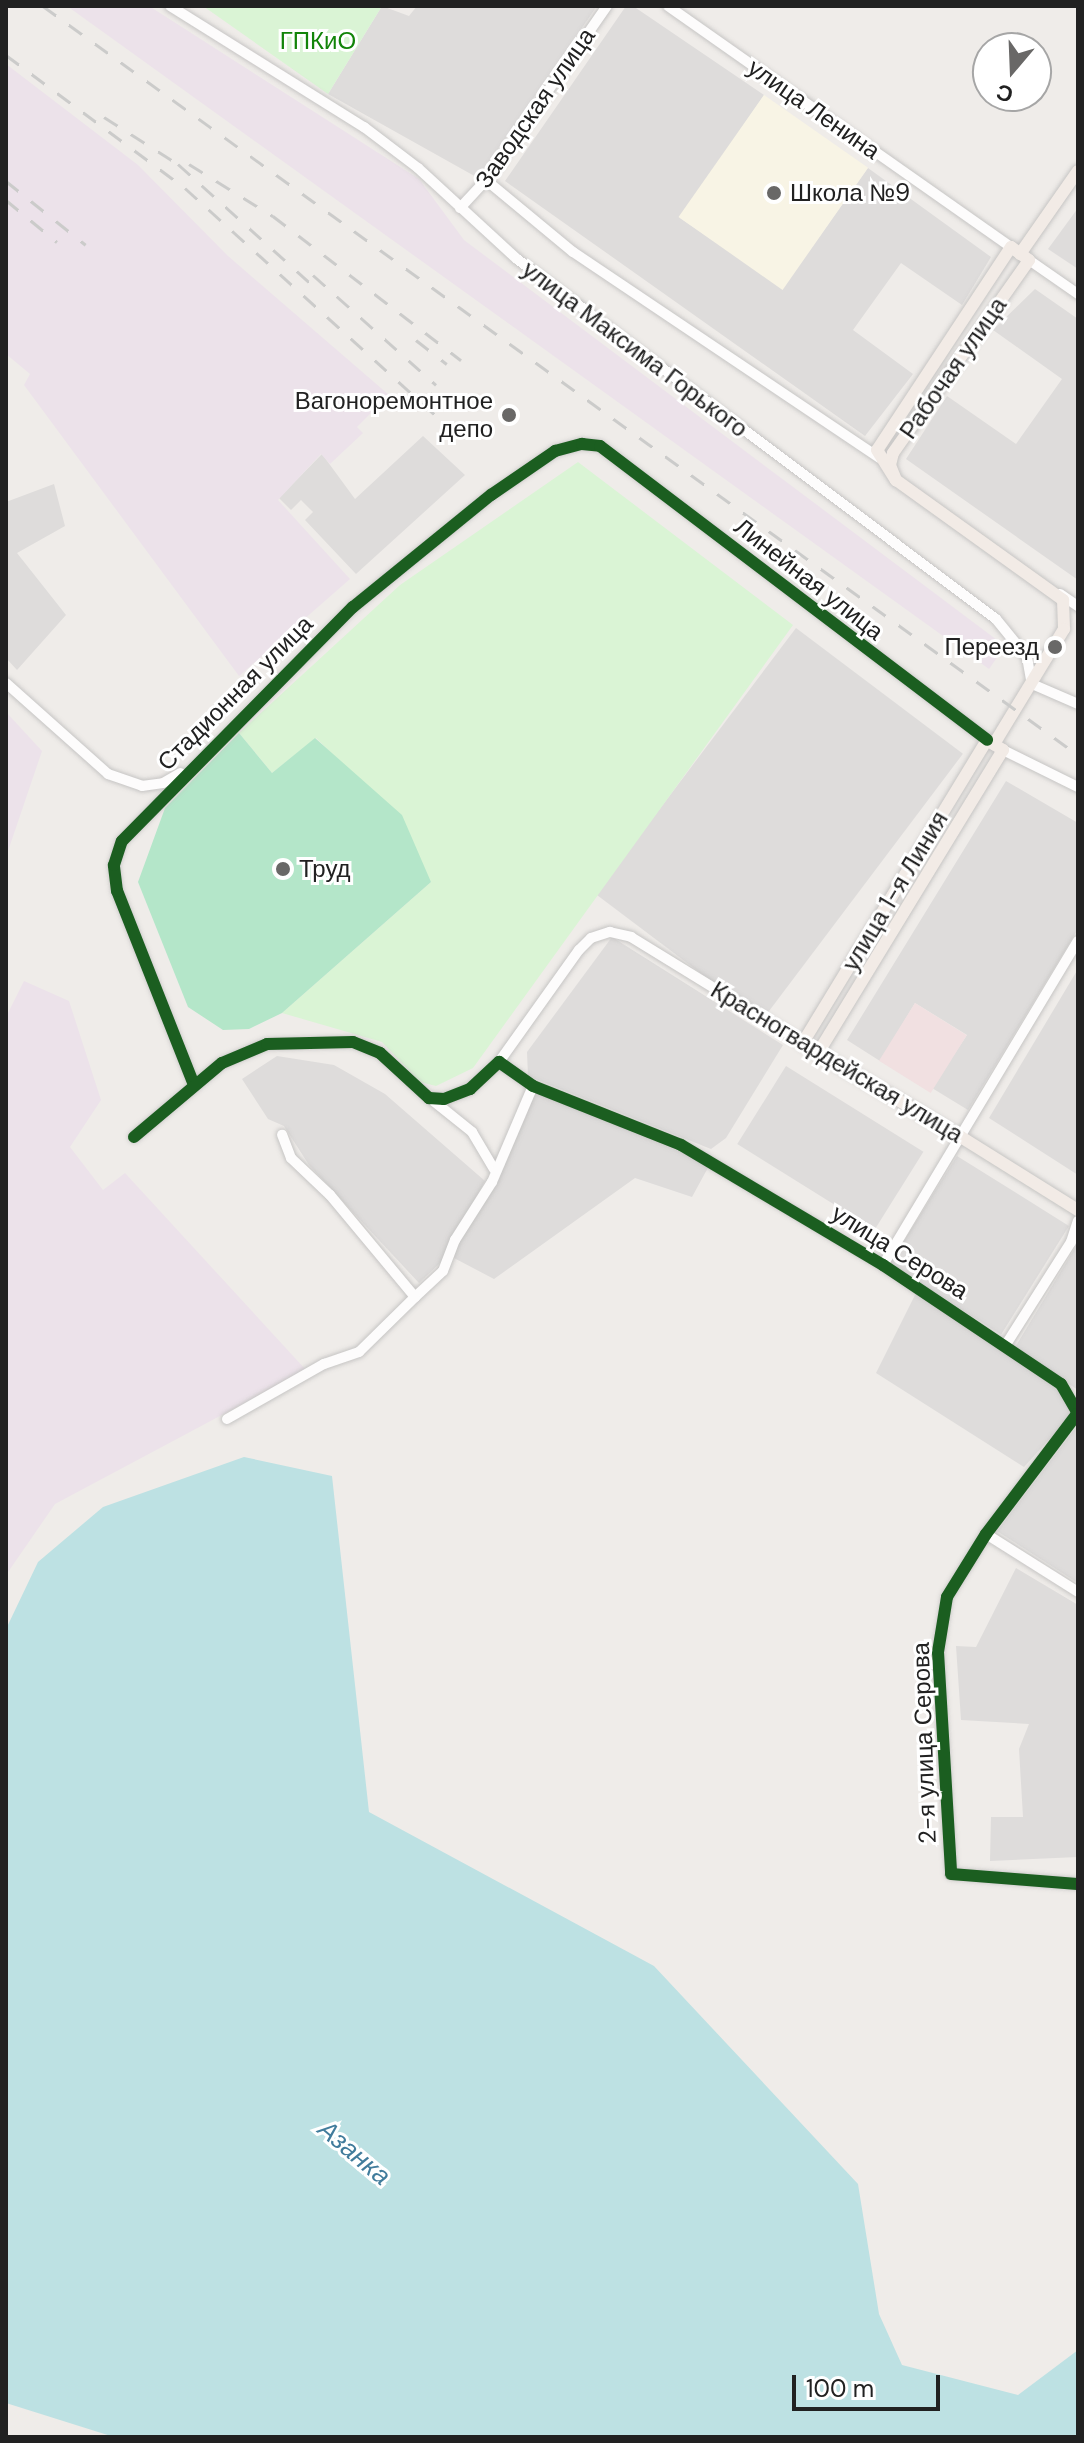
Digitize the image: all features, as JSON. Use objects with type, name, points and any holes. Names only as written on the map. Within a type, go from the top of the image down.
[{"type":"main road","name":"Рабочая улица","points":[[879,458],[879,441],[1020,254],[1078,171]]},
{"type":"main road","name":"Рабочая улица","points":[[896,480],[890,465],[893,453],[1020,254]]},
{"type":"main road","name":"улица Максима Горького","points":[[879,458],[896,480],[1057,592]]},
{"type":"main road","name":"улица 1-я Линия","points":[[818,1053],[1064,629],[1066,608],[1057,592]]},
{"type":"main road","name":"улица 1-я Линия","points":[[803,1043],[995,745]]},
{"type":"main road","name":"Красногвардейская улица","points":[[803,1043],[1078,1210]]},
{"type":"street","name":"улица Максима Горького","points":[[170,6],[364,127],[418,168],[460,208],[635,352],[996,619],[1027,657],[1032,684]]},
{"type":"street","name":"Заводская улица","points":[[460,208],[486,180],[607,6]]},
{"type":"street","name":"улица Ленина","points":[[668,6],[1078,294]]},
{"type":"street","name":"улица Максима Горького","points":[[486,180],[573,252],[879,458]]},
{"type":"street","name":"Стадионная улица","points":[[194,1085],[117,891],[114,865],[122,841],[189,768],[353,607],[491,495],[555,451],[582,444],[600,446]]},
{"type":"street","name":"Линейная улица","points":[[600,446],[995,745],[1078,787]]},
{"type":"street","name":"улица Максима Горького","points":[[1057,592],[1078,606]]},
{"type":"street","points":[[6,683],[108,774],[142,786],[163,783],[189,768]]},
{"type":"street","points":[[1032,684],[1078,704]]},
{"type":"street","name":"Красногвардейская улица","points":[[499,1062],[591,938],[610,932],[631,937],[803,1043]]},
{"type":"street","points":[[883,1265],[1078,941]]},
{"type":"street","points":[[134,1137],[166,1115],[194,1085],[222,1063],[267,1044],[323,1039],[353,1042],[380,1053],[472,1132],[494,1169]]},
{"type":"street","points":[[429,1098],[444,1099],[470,1089],[499,1062]]},
{"type":"street","name":"улица Серова","points":[[499,1062],[533,1086],[681,1145],[883,1265],[1061,1384],[1078,1414]]},
{"type":"street","points":[[227,1419],[324,1364],[359,1352],[443,1271],[533,1086]]},
{"type":"street","points":[[282,1135],[291,1158],[330,1195],[415,1297]]},
{"type":"street","points":[[1005,1346],[1071,1242],[1078,1221]]},
{"type":"street","name":"2-я улица Серова","points":[[1078,1414],[986,1534],[947,1597],[938,1652],[951,1874],[1078,1884]]},
{"type":"street","points":[[986,1534],[1078,1592]]},
{"type":"shaded area","points":[[67,6],[149,6],[419,179],[464,240],[1005,646],[989,669]]},
{"type":"shaded area","points":[[382,6],[409,16],[417,6],[597,6],[478,178],[328,94]]},
{"type":"shaded area","points":[[626,6],[633,6],[764,95],[680,218],[783,288],[868,168],[991,257],[962,305],[901,263],[853,330],[913,374],[865,436],[505,181]]},
{"type":"shaded area","points":[[6,64],[138,165],[228,256],[389,395],[357,427],[363,433],[330,464],[321,454],[278,500],[350,579],[239,676],[24,385],[30,374],[6,354]]},
{"type":"shaded area","name":"Школа №9","points":[[764,95],[868,168],[783,290],[679,217]]},
{"type":"shaded area","points":[[1078,208],[1078,269],[1048,249]]},
{"type":"shaded area","points":[[1035,289],[1078,319],[1078,580],[906,459],[947,396],[1016,444],[1062,379],[993,330]]},
{"type":"shaded area","points":[[423,436],[465,475],[356,574],[305,520],[313,512],[301,500],[291,510],[279,498],[322,454],[355,499]]},
{"type":"shaded area","points":[[54,484],[65,526],[17,553],[66,615],[17,670],[6,658],[6,502]]},
{"type":"shaded area","points":[[796,628],[963,754],[763,1020],[596,894]]},
{"type":"shaded area","points":[[6,712],[42,751],[6,857]]},
{"type":"shaded area","points":[[1006,781],[1078,823],[1078,929],[968,1110],[932,1088],[967,1035],[915,1003],[880,1061],[847,1040]]},
{"type":"shaded area","points":[[612,937],[783,1045],[726,1138],[711,1149],[528,1076],[527,1052]]},
{"type":"shaded area","points":[[1078,969],[1078,1175],[989,1118]]},
{"type":"shaded area","points":[[24,981],[69,1001],[101,1100],[70,1147],[103,1190],[125,1173],[306,1370],[55,1504],[6,1575],[6,1017]]},
{"type":"shaded area","points":[[915,1003],[967,1035],[931,1093],[879,1061]]},
{"type":"shaded area","points":[[277,1056],[334,1065],[385,1094],[485,1181],[441,1262],[419,1283],[309,1165],[284,1126],[268,1119],[242,1079]]},
{"type":"shaded area","points":[[786,1066],[923,1152],[875,1230],[737,1144]]},
{"type":"shaded area","points":[[534,1091],[710,1164],[692,1197],[635,1178],[494,1279],[454,1258],[459,1239]]},
{"type":"shaded area","points":[[957,1156],[1069,1226],[1001,1334],[889,1265]]},
{"type":"shaded area","points":[[1078,1243],[1078,1390],[1014,1349]]},
{"type":"shaded area","points":[[917,1291],[1064,1391],[1074,1412],[1024,1467],[876,1373]]},
{"type":"shaded area","points":[[1078,1426],[1078,1583],[997,1531]]},
{"type":"shaded area","points":[[1016,1568],[1078,1605],[1078,1857],[990,1861],[991,1817],[1023,1817],[1019,1749],[1029,1724],[961,1720],[956,1646],[976,1647]]},
{"type":"green space","name":"ГПКиО","points":[[203,6],[382,6],[328,94]]},
{"type":"green space","points":[[578,462],[793,625],[473,1068],[436,1086],[420,1082],[382,1042],[282,1013],[431,882],[348,769],[316,738],[272,773],[239,733],[400,585]]},
{"type":"green space","name":"Труд","points":[[239,733],[272,773],[315,738],[402,815],[431,882],[282,1013],[249,1029],[223,1030],[188,1007],[138,882],[165,808]]},
{"type":"water","name":"Азанка","points":[[244,1457],[332,1476],[369,1812],[654,1966],[858,2184],[879,2314],[902,2365],[1018,2395],[1078,2350],[1078,2437],[114,2437],[6,2403],[6,1629],[38,1562],[103,1507]]},
{"type":"railway","points":[[43,6],[1078,755]]},
{"type":"railway","points":[[6,55],[185,188],[457,435]]},
{"type":"railway","points":[[104,117],[178,164],[318,290]]},
{"type":"railway","points":[[189,164],[273,216],[461,360]]},
{"type":"railway","points":[[6,181],[86,245]]},
{"type":"railway","points":[[6,200],[57,242]]},
{"type":"railway","points":[[313,275],[436,385]]},
{"type":"railway","points":[[416,340],[447,364]]},
{"type":"railway","points":[[430,393],[453,413]]},
{"type":"cycle path","points":[[194,1085],[117,891],[114,865],[122,841],[353,607],[491,495],[555,451],[582,444],[600,446],[987,740]]},
{"type":"cycle path","points":[[134,1137],[222,1063],[267,1044],[353,1042],[380,1053],[429,1098],[444,1099],[470,1089],[499,1062],[533,1086],[681,1145],[883,1265],[1061,1384],[1078,1414]]},
{"type":"cycle path","points":[[1077,1414],[986,1534],[947,1597],[938,1652],[951,1874],[1078,1884]]},
{"type":"place","name":"Школа №9","points":[[774,193]]},
{"type":"place","name":"Вагоноремонтное депо","points":[[509,415]]},
{"type":"place","name":"Переезд","points":[[1055,647]]},
{"type":"place","name":"Труд","points":[[283,869]]}]
